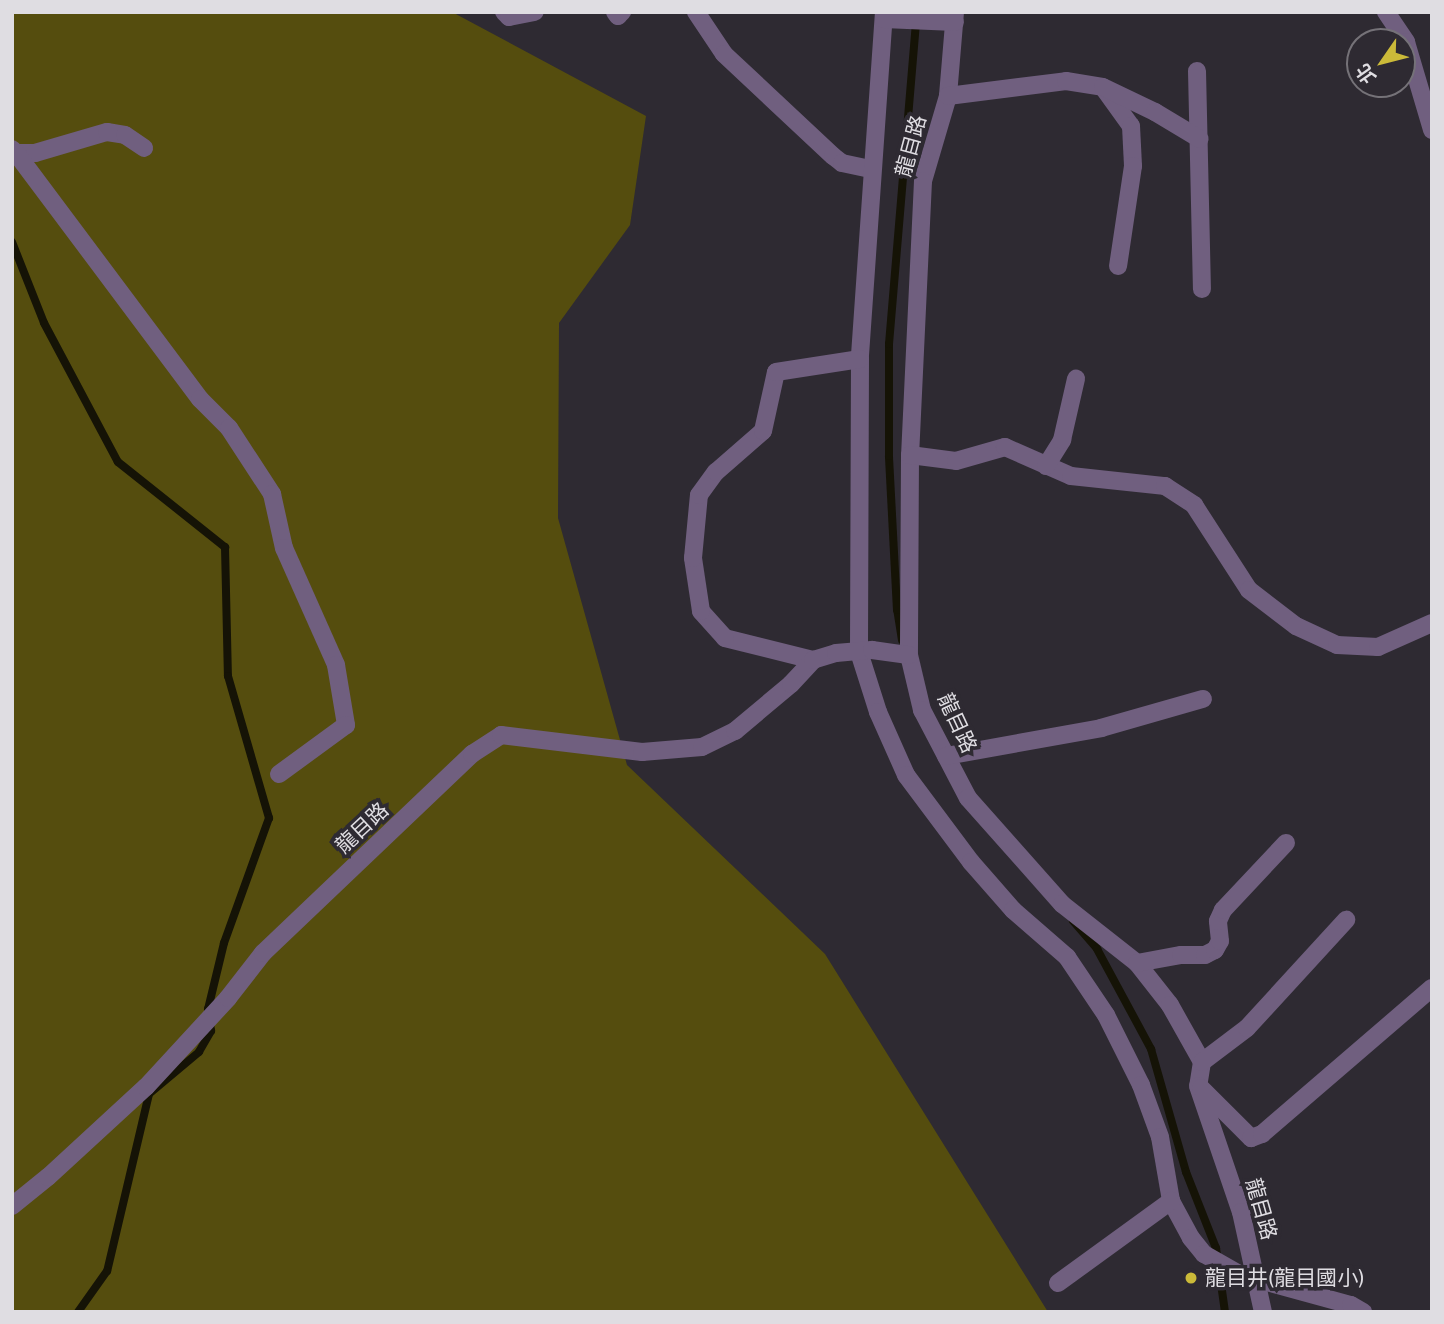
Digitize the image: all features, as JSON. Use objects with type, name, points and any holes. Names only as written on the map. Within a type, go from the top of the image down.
[{"type":"street","points":[[504,12],[509,16],[535,12]]},
{"type":"street","points":[[615,12],[618,16],[622,12]]},
{"type":"street","points":[[696,12],[724,54],[833,156],[842,163],[871,169]]},
{"type":"street","points":[[1386,12],[1406,42],[1432,130]]},
{"type":"street","points":[[888,17],[951,19]]},
{"type":"street","name":"龍目路","points":[[888,17],[871,169],[860,359],[865,651],[878,712],[906,775],[971,862],[1013,910],[1067,957],[1107,1015],[1141,1085],[1160,1137],[1171,1201],[1191,1238],[1204,1254],[1249,1277]]},
{"type":"street","name":"龍目路","points":[[951,19],[948,96],[923,181],[910,455],[905,654],[922,710],[968,798],[1062,904],[1137,964],[1170,1005],[1202,1062],[1198,1086],[1241,1212],[1249,1277],[1264,1312]]},
{"type":"street","points":[[1197,71],[1202,289]]},
{"type":"street","points":[[948,96],[1066,81],[1103,87],[1155,112],[1200,139]]},
{"type":"street","points":[[1103,87],[1131,126],[1133,166],[1118,266]]},
{"type":"street","points":[[14,151],[35,153],[107,132],[125,135],[144,148]]},
{"type":"street","points":[[14,151],[200,399],[229,428],[272,494],[284,548],[336,665],[346,725],[279,774]]},
{"type":"street","points":[[860,359],[776,372],[763,431],[752,444],[716,472],[699,495],[693,558],[701,611],[725,638],[813,660],[865,651],[905,654]]},
{"type":"street","points":[[1046,466],[1062,440],[1076,379]]},
{"type":"street","points":[[910,455],[956,461],[1005,447],[1071,476],[1165,486],[1194,505],[1249,590],[1296,626],[1337,645],[1378,647],[1432,623]]},
{"type":"street","name":"龍目路","points":[[12,1206],[48,1177],[146,1087],[228,998],[263,953],[482,748],[501,735],[642,752],[702,747],[736,731],[791,684],[813,660]]},
{"type":"street","points":[[946,756],[1101,728],[1203,699]]},
{"type":"street","points":[[1137,964],[1181,955],[1205,955],[1215,950],[1220,942],[1218,921],[1223,910],[1286,843]]},
{"type":"street","points":[[1202,1062],[1247,1028],[1346,920]]},
{"type":"street","points":[[1198,1086],[1251,1138],[1262,1134],[1432,988]]},
{"type":"street","points":[[1058,1283],[1171,1201]]},
{"type":"street","points":[[1249,1277],[1351,1305],[1363,1312]]},
{"type":"shaded area","points":[[12,12],[452,12],[646,116],[630,225],[559,323],[558,518],[627,765],[825,954],[1048,1312],[12,1312]]},
{"type":"waterway","points":[[902,640],[897,610],[889,456],[889,344],[916,22]]},
{"type":"waterway","points":[[12,242],[44,323],[118,462],[225,547],[228,676],[269,818],[224,943],[208,1009],[211,1031],[199,1052],[149,1094],[107,1271],[78,1312]]},
{"type":"waterway","points":[[1073,921],[1097,949],[1151,1049],[1186,1172],[1216,1248],[1225,1312]]},
{"type":"place","name":"龍目井(龍目國小)","points":[[1191,1278]]}]
